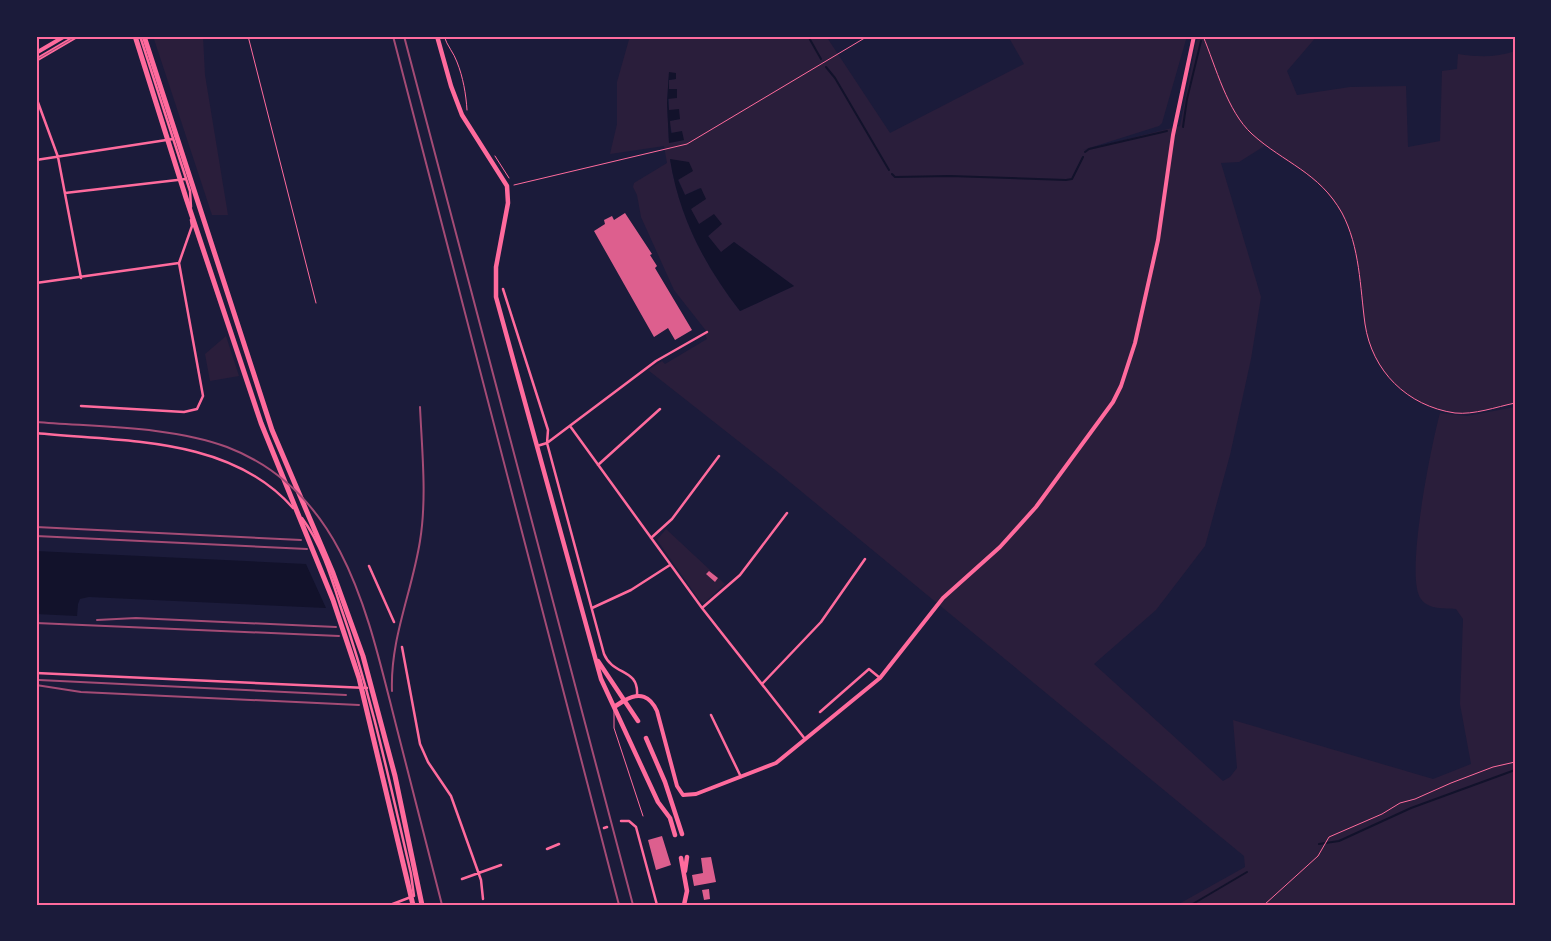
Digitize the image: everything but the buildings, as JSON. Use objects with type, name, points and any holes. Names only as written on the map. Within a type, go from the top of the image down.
[{"type":"highway","points":[[135,36],[186,198],[261,423],[330,592],[359,678],[413,905]]},
{"type":"highway","points":[[144,36],[270,424],[333,573],[363,656],[395,776],[422,905]]},
{"type":"main road","points":[[437,36],[451,86],[462,115],[507,186],[508,204],[496,267],[496,297],[601,678],[659,803],[670,818],[675,835]]},
{"type":"main road","points":[[596,658],[626,700],[638,721]]},
{"type":"main road","points":[[614,707],[626,700]]},
{"type":"main road","points":[[646,738],[682,834]]},
{"type":"main road","points":[[670,818],[676,815]]},
{"type":"main road","points":[[685,872],[687,857]]},
{"type":"main road","points":[[681,858],[685,872],[689,905]]},
{"type":"main road","points":[[684,905],[687,898]]},
{"type":"street","points":[[36,53],[65,36]]},
{"type":"street","points":[[36,60],[77,36]]},
{"type":"street","points":[[81,406],[184,412],[197,409],[203,396],[202,381],[179,263],[192,226],[190,191],[140,36]]},
{"type":"street","points":[[626,700],[637,695],[649,699],[657,711],[669,760],[681,793],[686,796],[776,764],[880,678],[943,598],[1000,547],[1036,507],[1081,447],[1121,386],[1135,343],[1158,240],[1173,135],[1194,36]]},
{"type":"street","points":[[36,97],[58,157],[81,278]]},
{"type":"street","points":[[36,160],[173,139]]},
{"type":"street","points":[[65,193],[186,179]]},
{"type":"street","points":[[36,284],[179,263]]},
{"type":"street","points":[[504,289],[548,430],[547,443],[607,661],[634,679],[637,683],[637,695]]},
{"type":"street","points":[[537,446],[547,443],[656,361],[707,332]]},
{"type":"street","points":[[598,465],[660,409]]},
{"type":"street","points":[[570,426],[702,608],[806,740]]},
{"type":"street","points":[[36,433],[160,444],[196,451],[238,468],[275,492],[300,516],[312,534],[334,587],[367,688],[411,874],[414,896]]},
{"type":"street","points":[[651,538],[672,519],[719,456]]},
{"type":"street","points":[[702,608],[740,575],[787,513]]},
{"type":"street","points":[[762,684],[821,622],[865,559]]},
{"type":"street","points":[[592,608],[631,590],[670,565]]},
{"type":"street","points":[[369,566],[394,622]]},
{"type":"street","points":[[402,647],[420,744],[428,762],[451,796],[483,887],[483,899]]},
{"type":"street","points":[[820,712],[869,669],[880,678]]},
{"type":"street","points":[[36,673],[367,688]]},
{"type":"street","points":[[712,715],[741,778]]},
{"type":"street","points":[[622,822],[629,821],[636,827],[658,905]]},
{"type":"street","points":[[546,849],[559,844]]},
{"type":"street","points":[[462,879],[501,865]]},
{"type":"street","points":[[390,905],[422,893]]},
{"type":"lane","points":[[248,36],[316,303]]},
{"type":"lane","points":[[614,707],[614,728],[643,816]]},
{"type":"path","points":[[507,186],[687,144],[868,36]]},
{"type":"path","points":[[1203,36],[1237,117],[1251,133],[1272,150],[1311,176],[1328,193],[1342,214],[1354,243],[1368,338],[1380,368],[1387,377],[1416,400],[1456,413],[1477,412],[1515,403]]},
{"type":"path","points":[[1264,905],[1311,863],[1324,848],[1329,837],[1382,814],[1400,803],[1415,799],[1451,783],[1515,762]]},
{"type":"shaded area","points":[[153,36],[203,36],[205,75],[228,215],[212,215]]},
{"type":"shaded area","points":[[630,36],[826,36],[890,133],[1024,64],[1008,36],[1187,36],[1162,123],[1159,126],[1083,150],[1180,126],[1196,42],[1199,36],[1317,36],[1287,71],[1297,95],[1350,87],[1406,86],[1408,147],[1440,141],[1442,71],[1457,69],[1458,54],[1486,56],[1515,51],[1515,403],[1477,412],[1455,413],[1422,403],[1407,394],[1384,371],[1375,356],[1365,323],[1359,267],[1352,239],[1341,213],[1325,190],[1307,174],[1266,145],[1239,162],[1221,163],[1261,297],[1251,359],[1230,455],[1205,546],[1156,610],[1094,664],[1223,781],[1230,777],[1237,768],[1233,720],[1433,779],[1471,764],[1460,704],[1463,619],[1456,609],[1432,607],[1421,599],[1417,586],[1417,539],[1431,451],[1440,413],[1467,416],[1515,407],[1515,905],[1177,905],[1245,867],[1244,856],[779,473],[648,370],[662,361],[665,364],[707,339],[705,334],[707,332],[674,290],[641,217],[637,195],[633,187],[634,183],[667,163],[664,146],[610,154],[617,124],[617,82]],"holes":[[[669,73],[676,73],[675,79],[669,80],[669,110],[680,119],[669,121],[672,133],[684,140],[669,143],[667,103]],[[670,159],[692,171],[678,179],[685,195],[700,188],[690,209],[699,224],[721,224],[708,236],[721,253],[734,242],[794,286],[740,311],[727,294],[695,240],[680,201]]]},
{"type":"shaded area","points":[[669,72],[676,73],[676,79],[669,80],[669,89],[677,89],[677,98],[668,99],[669,110],[679,109],[680,119],[670,121],[671,133],[682,131],[684,140],[669,143],[667,103]]},
{"type":"shaded area","points":[[670,159],[689,162],[693,171],[678,180],[685,195],[701,188],[706,199],[691,209],[699,224],[714,214],[722,224],[708,236],[721,252],[734,242],[794,286],[740,311],[727,294],[695,240],[680,201]]},
{"type":"shaded area","points":[[226,336],[239,376],[210,381],[205,354]]},
{"type":"shaded area","points":[[666,529],[725,584],[704,603],[700,601],[657,540]]},
{"type":"shaded area","points":[[36,551],[306,564],[326,608],[89,597],[80,599],[77,616],[36,614]]},
{"type":"waterway","points":[[808,36],[821,59]]},
{"type":"waterway","points":[[1183,127],[1187,99],[1201,41]]},
{"type":"waterway","points":[[826,67],[835,78],[889,170]]},
{"type":"waterway","points":[[1085,152],[1089,149],[1167,131]]},
{"type":"waterway","points":[[892,174],[895,177],[950,176],[1066,180],[1072,179],[1083,157]]},
{"type":"waterway","points":[[1319,844],[1339,841],[1411,808],[1515,770]]},
{"type":"waterway","points":[[1191,905],[1247,872]]},
{"type":"tram line","points":[[36,60],[77,36]]},
{"type":"railway","points":[[393,36],[619,905]]},
{"type":"railway","points":[[404,36],[633,905]]},
{"type":"railway","points":[[392,691],[394,653],[416,560],[422,525],[423,474],[420,407]]},
{"type":"railway","points":[[36,422],[133,428],[205,440],[227,447],[267,467],[299,494],[325,526],[345,562],[361,601],[386,684],[442,905]]},
{"type":"railway","points":[[36,527],[301,540]]},
{"type":"railway","points":[[36,536],[307,549]]},
{"type":"railway","points":[[97,620],[136,618],[336,627]]},
{"type":"railway","points":[[36,623],[339,636]]},
{"type":"railway","points":[[39,680],[346,695]]},
{"type":"railway","points":[[36,685],[81,692],[359,705]]}]
